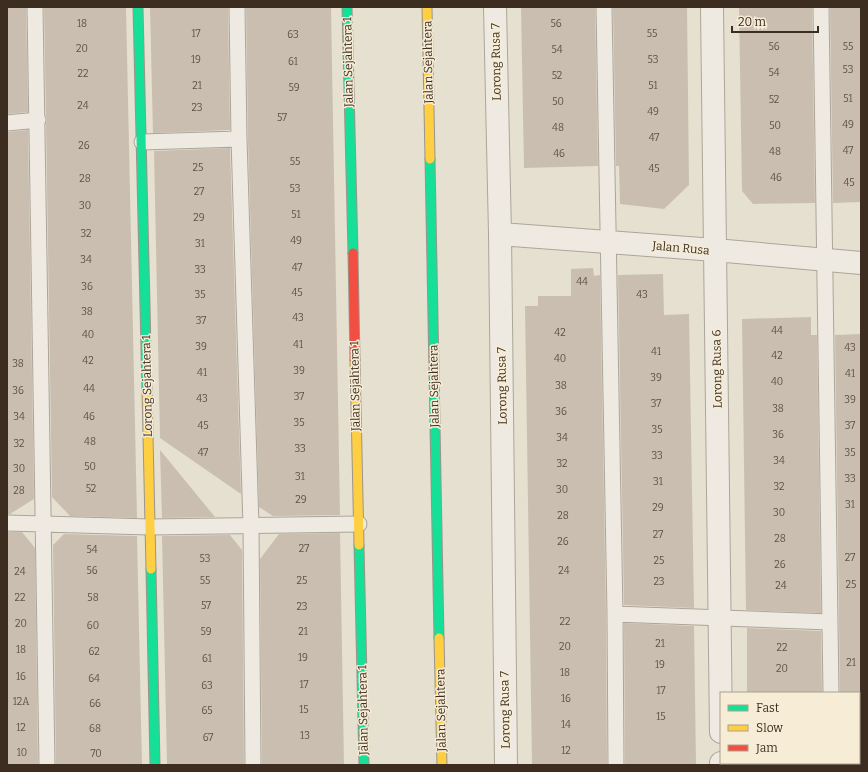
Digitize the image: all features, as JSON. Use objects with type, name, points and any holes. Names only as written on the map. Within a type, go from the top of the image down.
[{"type":"street","name":"Lorong Sejahtera 1","points":[[138,7],[154,765]]},
{"type":"street","name":"Jalan Sejahtera 1","points":[[347,7],[364,765]]},
{"type":"street","name":"Jalan Sejahtera","points":[[427,7],[442,765]]},
{"type":"street","name":"Lorong Rusa 7","points":[[495,7],[500,234],[506,765]]},
{"type":"street","name":"Lorong Rusa 6","points":[[712,7],[721,692]]},
{"type":"street","name":"Jalan Rusa","points":[[500,234],[715,250],[861,263]]},
{"type":"lane","points":[[36,7],[47,765]]},
{"type":"lane","points":[[237,7],[239,139],[251,526],[253,765]]},
{"type":"lane","points":[[604,7],[615,614],[616,765]]},
{"type":"lane","points":[[821,7],[831,692]]},
{"type":"lane","points":[[7,123],[38,120]]},
{"type":"lane","points":[[142,142],[239,139]]},
{"type":"lane","points":[[7,523],[150,527],[358,524]]},
{"type":"lane","points":[[615,614],[830,622]]},
{"type":"building","points":[[7,7],[26,7],[28,112],[7,114]]},
{"type":"building","points":[[44,7],[126,7],[137,518],[70,516],[52,497]]},
{"type":"building","points":[[150,7],[228,7],[230,130],[153,133]]},
{"type":"building","points":[[246,7],[331,7],[340,515],[273,516],[259,507],[248,139]]},
{"type":"building","points":[[521,7],[595,7],[598,166],[524,168]]},
{"type":"building","points":[[613,7],[687,7],[689,185],[664,209],[620,204],[619,166],[616,166]]},
{"type":"building","points":[[739,7],[812,7],[815,203],[753,204],[742,191]]},
{"type":"building","points":[[830,7],[861,7],[861,202],[833,203]]},
{"type":"building","points":[[28,130],[34,499],[10,514],[7,514],[7,132]]},
{"type":"building","points":[[230,148],[241,494],[160,438],[154,151]]},
{"type":"building","points":[[593,268],[594,276],[600,275],[607,765],[532,765],[525,306],[538,306],[538,296],[571,296],[571,269]]},
{"type":"building","points":[[663,274],[664,315],[689,314],[694,608],[624,605],[618,275]]},
{"type":"building","points":[[811,317],[811,335],[817,335],[821,613],[746,610],[742,319]]},
{"type":"building","points":[[861,334],[861,693],[840,692],[835,335]]},
{"type":"building","points":[[160,450],[215,517],[162,518]]},
{"type":"building","points":[[7,532],[22,532],[35,548],[38,765],[7,765]]},
{"type":"building","points":[[340,533],[344,765],[262,765],[260,559],[279,534]]},
{"type":"building","points":[[64,534],[137,536],[142,765],[56,765],[53,545]]},
{"type":"building","points":[[230,535],[242,550],[244,765],[167,765],[162,536]]},
{"type":"building","points":[[624,623],[694,626],[696,765],[625,765]]},
{"type":"building","points":[[747,628],[821,631],[822,692],[747,692]]},
{"type":"traffic: fast","points":[[138,7],[147,391]]},
{"type":"traffic: fast","points":[[347,7],[353,253]]},
{"type":"traffic: fast","points":[[430,159],[439,638]]},
{"type":"traffic: fast","points":[[359,545],[364,765]]},
{"type":"traffic: fast","points":[[151,569],[155,765]]},
{"type":"traffic: slow","points":[[427,7],[430,159]]},
{"type":"traffic: slow","points":[[355,360],[359,545]]},
{"type":"traffic: slow","points":[[147,391],[151,569]]},
{"type":"traffic: slow","points":[[439,638],[442,765]]},
{"type":"traffic: jam","points":[[353,253],[355,360]]}]
